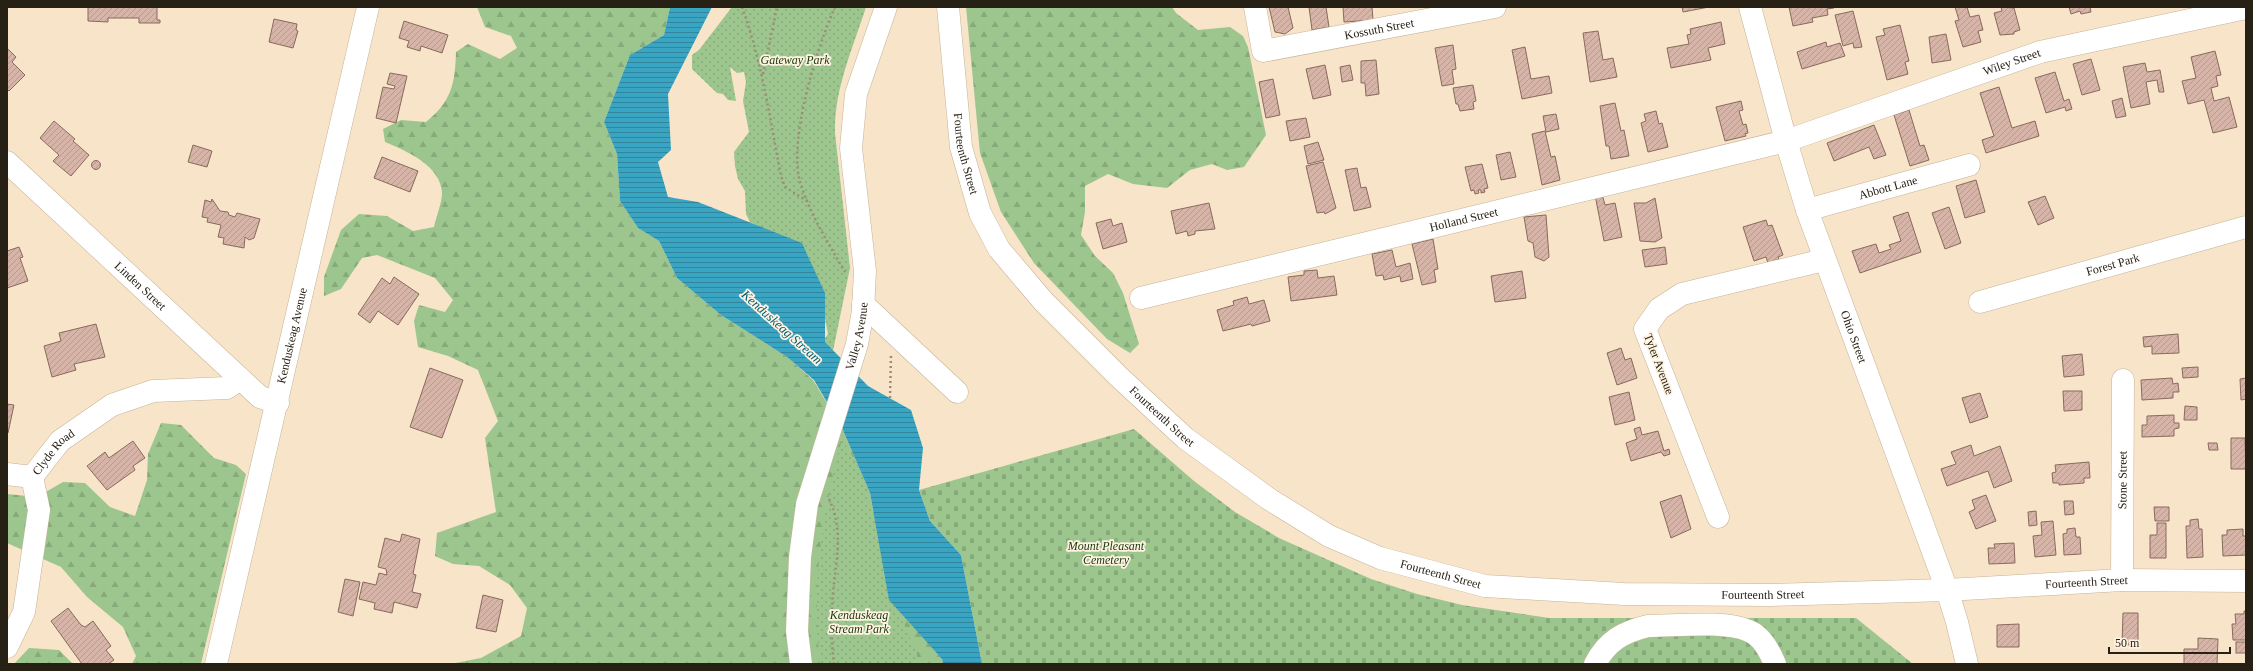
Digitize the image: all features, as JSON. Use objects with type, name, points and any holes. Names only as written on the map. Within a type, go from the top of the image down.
[{"type":"street","name":"Kenduskeag Avenue","points":[[216,664],[278,403],[368,7]]},
{"type":"street","name":"Valley Avenue","points":[[801,664],[797,631],[800,557],[807,504],[815,474],[857,344],[863,304],[865,271],[851,148],[856,94],[886,7]]},
{"type":"street","name":"Fourteenth Street","points":[[948,7],[961,147],[980,213],[999,249],[1043,301],[1118,376],[1185,438],[1269,499],[1330,536],[1380,558],[1485,586],[1624,594],[1769,595],[1947,590],[2122,580],[2246,581]]},
{"type":"street","name":"Kossuth Street","points":[[1255,7],[1264,51],[1414,15],[1495,7]]},
{"type":"street","name":"Ohio Street","points":[[1750,7],[1786,141],[1807,210],[1824,260],[1947,590],[1957,622],[1967,664]]},
{"type":"street","name":"Wiley Street","points":[[1786,141],[2040,52],[2246,8]]},
{"type":"street","name":"Holland Street","points":[[1142,298],[1786,141]]},
{"type":"street","name":"Linden Street","points":[[7,162],[260,398],[278,403]]},
{"type":"street","name":"Abbott Lane","points":[[1807,210],[1970,165]]},
{"type":"street","name":"Forest Park","points":[[1980,302],[2246,227]]},
{"type":"street","name":"Tyler Avenue","points":[[1718,517],[1645,329],[1659,309],[1682,294],[1824,260]]},
{"type":"street","points":[[863,304],[957,392]]},
{"type":"street","name":"Clyde Road","points":[[7,647],[24,612],[39,510],[32,477],[60,442],[112,405],[153,391],[227,388],[240,379]]},
{"type":"street","name":"Stone Street","points":[[2122,580],[2123,380]]},
{"type":"street","points":[[7,474],[32,477]]},
{"type":"street","points":[[1595,664],[1609,643],[1618,636],[1637,628],[1648,626],[1722,626],[1750,631],[1757,636],[1769,651],[1775,664]]},
{"type":"path","points":[[742,7],[754,38],[763,77],[781,176],[785,187],[807,201]]},
{"type":"path","points":[[763,77],[777,7]]},
{"type":"path","points":[[835,7],[822,35],[802,117],[798,155],[800,180],[812,214],[848,276]]},
{"type":"path","points":[[890,398],[891,330]]},
{"type":"path","points":[[815,474],[834,510],[839,536],[831,630],[834,664]]},
{"type":"green space","points":[[477,7],[670,7],[664,35],[630,55],[604,122],[617,154],[620,201],[638,228],[659,241],[677,278],[721,315],[787,357],[813,380],[842,428],[870,493],[878,540],[942,659],[943,664],[450,664],[481,658],[521,636],[527,608],[510,585],[479,566],[453,564],[435,556],[437,533],[496,512],[485,438],[498,421],[478,370],[448,356],[418,347],[414,321],[419,305],[445,312],[453,300],[435,278],[377,255],[362,258],[341,289],[324,296],[324,277],[341,230],[359,214],[387,216],[413,231],[434,227],[442,193],[440,183],[436,175],[429,167],[412,155],[385,142],[383,129],[401,120],[426,122],[442,107],[447,99],[453,82],[456,52],[468,44],[500,59],[517,48],[511,36],[485,27]]},
{"type":"green space","name":"Gateway Park","points":[[732,7],[866,7],[845,69],[836,117],[835,133],[850,268],[833,351],[822,343],[828,334],[816,274],[806,252],[750,222],[746,214],[745,191],[738,179],[734,152],[749,132],[743,101],[746,82],[744,72],[737,73],[730,67],[736,101],[728,100],[723,94],[717,93],[692,69],[692,55],[699,50]]},
{"type":"green space","points":[[966,7],[1172,7],[1176,13],[1198,30],[1230,27],[1243,36],[1248,47],[1266,135],[1244,167],[1227,170],[1212,164],[1190,170],[1167,188],[1133,184],[1108,174],[1085,186],[1085,212],[1081,235],[1095,256],[1113,273],[1123,293],[1139,344],[1130,353],[1107,339],[1034,263],[1001,212],[980,153]]},
{"type":"green space","points":[[161,423],[181,425],[214,458],[236,465],[246,474],[201,664],[132,664],[136,656],[123,627],[87,597],[61,567],[7,543],[7,494],[37,497],[63,482],[85,483],[110,507],[135,516],[147,480],[148,454]]},
{"type":"green space","name":"Mount Pleasant Cemetery","points":[[1134,429],[1194,481],[1235,512],[1279,538],[1371,579],[1417,594],[1462,605],[1549,618],[1856,618],[1913,664],[982,664],[961,555],[930,521],[919,490]]},
{"type":"green space","name":"Kenduskeag Stream Park","points":[[842,439],[858,465],[868,491],[870,509],[874,513],[891,595],[917,654],[917,664],[820,664],[817,606],[820,550],[829,495]]},
{"type":"green space","points":[[29,648],[59,650],[73,664],[14,664]]},
{"type":"water","name":"Kenduskeag Stream","points":[[670,7],[712,7],[668,94],[671,150],[658,162],[668,197],[698,202],[802,243],[825,293],[825,342],[868,386],[911,410],[923,448],[919,490],[930,521],[961,555],[982,664],[943,664],[942,659],[889,600],[870,493],[842,428],[814,380],[787,357],[721,315],[677,278],[659,241],[638,228],[620,201],[617,154],[604,122],[630,55],[664,35]]},
{"type":"building","points":[[88,7],[157,7],[157,20],[160,20],[160,23],[139,23],[139,18],[108,18],[108,22],[88,21]]},
{"type":"building","points":[[1269,7],[1288,7],[1293,28],[1285,34],[1275,32]]},
{"type":"building","points":[[1309,7],[1326,7],[1329,27],[1312,30]]},
{"type":"building","points":[[1343,7],[1372,7],[1373,20],[1344,22]]},
{"type":"building","points":[[1682,7],[1709,7],[1683,12]]},
{"type":"building","points":[[1789,7],[1834,8],[1827,9],[1828,15],[1812,18],[1813,22],[1793,26]]},
{"type":"building","points":[[1955,7],[1967,7],[1970,17],[1979,15],[1983,30],[1978,31],[1981,42],[1963,47],[1955,21],[1959,20]]},
{"type":"building","points":[[2001,7],[2014,8],[2020,30],[2014,32],[2014,34],[2000,35],[1994,13],[2002,11]]},
{"type":"building","points":[[2069,7],[2090,7],[2091,12],[2081,14],[2080,11],[2071,14]]},
{"type":"building","points":[[1853,11],[1862,47],[1854,48],[1853,43],[1843,46],[1835,15]]},
{"type":"building","points":[[274,19],[297,24],[296,30],[298,31],[293,48],[269,42]]},
{"type":"building","points":[[404,21],[448,35],[442,53],[421,46],[420,51],[407,47],[409,41],[399,38]]},
{"type":"building","points":[[1721,22],[1725,44],[1708,48],[1711,60],[1671,68],[1667,48],[1689,44],[1687,35],[1691,34],[1690,29]]},
{"type":"building","points":[[1900,25],[1909,61],[1905,62],[1908,74],[1887,80],[1876,37],[1885,35],[1883,29]]},
{"type":"building","points":[[1598,31],[1603,60],[1613,58],[1617,77],[1590,82],[1583,33]]},
{"type":"building","points":[[1946,34],[1951,60],[1932,63],[1929,37]]},
{"type":"building","points":[[1826,42],[1827,47],[1840,43],[1845,56],[1802,69],[1797,52]]},
{"type":"building","points":[[1453,45],[1456,69],[1452,70],[1454,84],[1442,86],[1435,48]]},
{"type":"building","points":[[1525,47],[1531,79],[1549,76],[1552,93],[1522,99],[1512,50]]},
{"type":"building","points":[[7,48],[16,57],[12,62],[25,75],[9,91],[7,89]]},
{"type":"building","points":[[2215,51],[2221,75],[2216,76],[2218,86],[2211,88],[2214,101],[2229,97],[2237,127],[2213,133],[2204,100],[2188,104],[2182,81],[2196,78],[2191,57]]},
{"type":"building","points":[[2091,59],[2100,90],[2082,95],[2073,64]]},
{"type":"building","points":[[1376,60],[1379,94],[1366,96],[1365,83],[1361,83],[1361,61]]},
{"type":"building","points":[[2145,63],[2147,72],[2160,70],[2164,92],[2159,92],[2157,80],[2146,82],[2150,104],[2131,108],[2123,67]]},
{"type":"building","points":[[1325,65],[1331,95],[1313,99],[1306,69]]},
{"type":"building","points":[[1350,65],[1353,80],[1342,82],[1340,67]]},
{"type":"building","points":[[2055,72],[2064,101],[2069,99],[2072,109],[2066,111],[2065,107],[2046,113],[2035,78]]},
{"type":"building","points":[[390,73],[407,76],[396,123],[376,118],[383,87],[394,89],[395,86],[387,84]]},
{"type":"building","points":[[1273,79],[1280,115],[1266,118],[1259,82]]},
{"type":"building","points":[[1473,85],[1476,101],[1473,102],[1474,109],[1460,111],[1458,104],[1456,104],[1453,88]]},
{"type":"building","points":[[1999,87],[2012,128],[2035,121],[2039,136],[1986,153],[1982,140],[1994,136],[1980,93]]},
{"type":"building","points":[[2122,98],[2126,116],[2116,118],[2112,101]]},
{"type":"building","points":[[1741,101],[1743,110],[1739,111],[1743,125],[1746,124],[1748,133],[1745,134],[1746,136],[1725,141],[1716,107]]},
{"type":"building","points":[[1615,103],[1621,131],[1624,130],[1629,156],[1611,159],[1609,146],[1606,146],[1600,106]]},
{"type":"building","points":[[1909,110],[1920,146],[1924,145],[1929,160],[1910,166],[1894,115]]},
{"type":"building","points":[[1656,111],[1659,124],[1662,123],[1668,147],[1648,152],[1641,123],[1646,121],[1644,114]]},
{"type":"building","points":[[1556,114],[1559,129],[1546,132],[1543,116]]},
{"type":"building","points":[[1306,118],[1310,137],[1290,141],[1286,121]]},
{"type":"building","points":[[54,121],[75,139],[73,141],[89,155],[71,176],[53,161],[59,155],[40,138]]},
{"type":"building","points":[[1874,125],[1886,155],[1874,159],[1869,147],[1834,161],[1827,143]]},
{"type":"building","points":[[1545,131],[1551,157],[1555,156],[1560,180],[1542,185],[1532,134]]},
{"type":"building","points":[[1318,142],[1324,160],[1308,164],[1304,146]]},
{"type":"building","points":[[193,145],[212,151],[207,167],[188,162]]},
{"type":"building","points":[[1510,152],[1516,177],[1501,180],[1496,155]]},
{"type":"building","points":[[382,157],[418,171],[410,192],[374,178]]},
{"type":"building","points":[[96,160],[101,165],[96,170],[91,165]]},
{"type":"building","points":[[1323,162],[1336,208],[1325,214],[1324,212],[1317,213],[1306,166]]},
{"type":"building","points":[[1482,164],[1488,188],[1484,189],[1485,192],[1481,193],[1481,190],[1478,190],[1479,193],[1475,194],[1474,190],[1471,191],[1465,167]]},
{"type":"building","points":[[1357,168],[1361,188],[1366,187],[1371,207],[1354,211],[1345,170]]},
{"type":"building","points":[[1976,180],[1985,212],[1965,218],[1956,186]]},
{"type":"building","points":[[1602,194],[1605,205],[1615,203],[1622,237],[1604,241],[1595,195]]},
{"type":"building","points":[[2045,196],[2054,218],[2038,225],[2028,202]]},
{"type":"building","points":[[1655,198],[1662,238],[1655,242],[1640,241],[1634,203],[1646,203]]},
{"type":"building","points":[[212,199],[220,211],[228,212],[229,215],[235,217],[237,213],[260,219],[254,238],[249,240],[245,237],[244,248],[223,244],[224,238],[218,237],[221,225],[207,222],[208,218],[202,217],[205,200],[211,202]]},
{"type":"building","points":[[1209,203],[1215,229],[1195,231],[1195,234],[1188,236],[1187,231],[1176,234],[1171,211]]},
{"type":"building","points":[[1949,207],[1961,243],[1945,249],[1932,213]]},
{"type":"building","points":[[1908,212],[1921,252],[1860,273],[1852,251],[1876,244],[1879,253],[1891,249],[1889,245],[1901,241],[1893,217]]},
{"type":"building","points":[[1546,215],[1549,257],[1544,261],[1535,257],[1533,243],[1528,241],[1524,217]]},
{"type":"building","points":[[1111,219],[1113,226],[1122,223],[1127,242],[1103,249],[1096,223]]},
{"type":"building","points":[[1766,220],[1768,226],[1772,225],[1783,255],[1778,257],[1779,259],[1768,263],[1766,257],[1754,261],[1743,227]]},
{"type":"building","points":[[1433,239],[1438,269],[1434,270],[1436,282],[1422,285],[1412,244]]},
{"type":"building","points":[[19,247],[23,257],[20,258],[28,281],[7,288],[7,251]]},
{"type":"building","points":[[1665,247],[1667,264],[1645,267],[1642,250]]},
{"type":"building","points":[[1392,250],[1396,267],[1410,263],[1413,279],[1401,282],[1400,276],[1384,280],[1383,275],[1376,276],[1372,254]]},
{"type":"building","points":[[1317,270],[1318,278],[1334,276],[1337,295],[1291,301],[1288,277],[1304,275],[1304,271]]},
{"type":"building","points":[[1522,271],[1526,298],[1495,302],[1491,276]]},
{"type":"building","points":[[394,277],[419,294],[398,325],[378,311],[370,323],[358,314],[382,278],[390,284]]},
{"type":"building","points":[[1247,297],[1249,304],[1264,300],[1270,321],[1223,331],[1217,310],[1234,305],[1233,301]]},
{"type":"building","points":[[96,324],[105,357],[74,364],[76,370],[52,377],[44,346],[61,341],[59,333]]},
{"type":"building","points":[[2178,334],[2179,353],[2152,354],[2152,346],[2144,347],[2143,337]]},
{"type":"building","points":[[1621,348],[1625,360],[1631,358],[1637,378],[1617,385],[1607,353]]},
{"type":"building","points":[[2082,354],[2084,375],[2064,377],[2062,356]]},
{"type":"building","points":[[2198,367],[2198,377],[2183,378],[2182,368]]},
{"type":"building","points":[[430,368],[463,380],[442,438],[410,427]]},
{"type":"building","points":[[2172,378],[2173,384],[2178,383],[2179,392],[2173,392],[2173,398],[2142,400],[2141,380]]},
{"type":"building","points":[[2246,378],[2246,399],[2241,400],[2240,379]]},
{"type":"building","points":[[2063,391],[2082,391],[2082,410],[2064,411]]},
{"type":"building","points":[[1629,392],[1635,420],[1615,425],[1609,397]]},
{"type":"building","points":[[1980,393],[1988,417],[1970,423],[1962,398]]},
{"type":"building","points":[[7,404],[14,405],[8,433],[7,433]]},
{"type":"building","points":[[2185,406],[2197,407],[2197,420],[2184,420]]},
{"type":"building","points":[[2174,415],[2174,423],[2179,423],[2179,428],[2174,429],[2174,436],[2142,437],[2142,425],[2147,425],[2147,416]]},
{"type":"building","points":[[1640,427],[1642,435],[1658,431],[1664,451],[1669,449],[1670,454],[1664,456],[1661,452],[1631,461],[1626,443],[1637,439],[1634,429]]},
{"type":"building","points":[[2231,438],[2245,438],[2246,469],[2231,469]]},
{"type":"building","points":[[133,441],[145,458],[133,466],[135,470],[107,490],[87,466],[105,452],[109,458]]},
{"type":"building","points":[[2208,443],[2217,443],[2218,450],[2209,450]]},
{"type":"building","points":[[1971,445],[1974,456],[2000,446],[2012,481],[1994,488],[1988,471],[1947,486],[1941,469],[1956,464],[1951,452]]},
{"type":"building","points":[[2089,462],[2090,478],[2084,478],[2084,483],[2059,485],[2059,483],[2053,483],[2052,473],[2056,472],[2055,465]]},
{"type":"building","points":[[1681,495],[1691,529],[1671,538],[1660,502]]},
{"type":"building","points":[[1986,495],[1996,521],[1976,529],[1969,512],[1975,509],[1972,500]]},
{"type":"building","points":[[2064,501],[2073,501],[2074,514],[2065,515]]},
{"type":"building","points":[[2154,507],[2169,507],[2169,521],[2155,521]]},
{"type":"building","points":[[2036,511],[2037,525],[2029,526],[2028,512]]},
{"type":"building","points":[[2198,519],[2199,529],[2202,529],[2203,557],[2187,558],[2186,526],[2190,526],[2190,520]]},
{"type":"building","points":[[2053,521],[2056,555],[2035,557],[2033,536],[2042,535],[2041,522]]},
{"type":"building","points":[[2157,523],[2166,523],[2166,558],[2150,558],[2150,535],[2157,535]]},
{"type":"building","points":[[2075,528],[2076,537],[2080,537],[2081,554],[2064,555],[2063,534],[2067,533],[2067,529]]},
{"type":"building","points":[[2243,529],[2243,536],[2246,536],[2246,555],[2223,556],[2222,535],[2227,535],[2227,530]]},
{"type":"building","points":[[402,534],[420,539],[413,574],[416,575],[412,592],[421,594],[417,608],[394,602],[392,613],[374,609],[375,603],[359,599],[363,582],[376,585],[379,573],[387,575],[386,569],[378,567],[385,538],[400,542]]},
{"type":"building","points":[[2014,543],[2015,563],[1989,564],[1988,548],[1995,548],[1994,544]]},
{"type":"building","points":[[345,579],[360,582],[353,616],[338,612]]},
{"type":"building","points":[[483,595],[503,600],[496,632],[476,628]]},
{"type":"building","points":[[68,608],[81,625],[85,627],[93,621],[111,646],[106,650],[114,660],[108,664],[82,664],[51,621]]},
{"type":"building","points":[[2244,611],[2246,611],[2246,640],[2233,640],[2232,624],[2236,624],[2235,614],[2244,614]]},
{"type":"building","points":[[2123,613],[2138,613],[2138,645],[2122,645]]},
{"type":"building","points":[[2019,624],[2019,647],[1997,647],[1997,625]]},
{"type":"building","points":[[2198,638],[2218,639],[2217,664],[2184,664],[2184,649],[2198,649]]},
{"type":"building","points":[[2236,642],[2246,642],[2246,653],[2236,653]]}]
